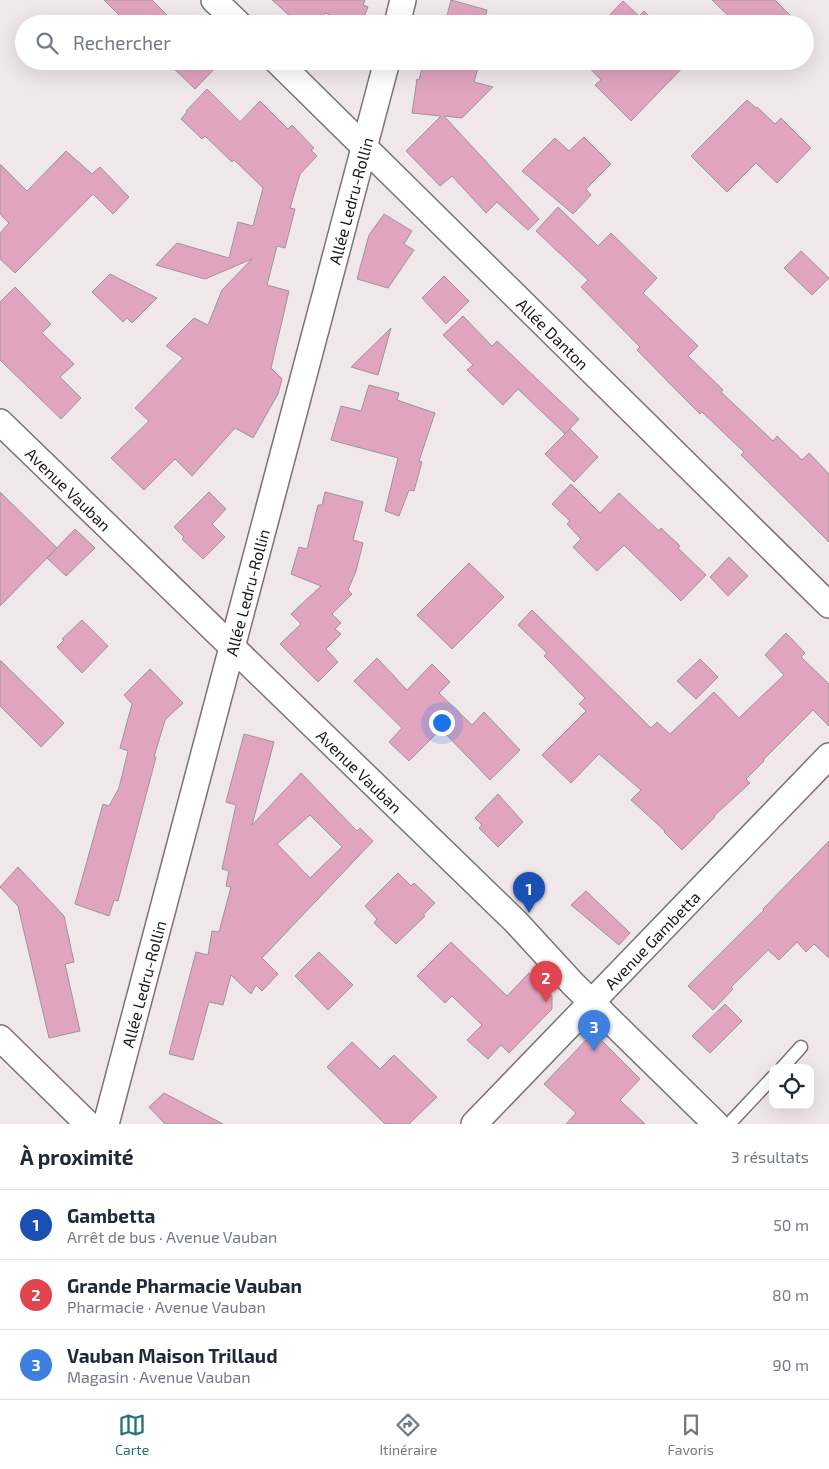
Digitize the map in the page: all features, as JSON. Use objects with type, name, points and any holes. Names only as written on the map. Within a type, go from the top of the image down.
[{"type":"street","points":[[214,0],[230,15]]},
{"type":"street","points":[[399,15],[403,0]]},
{"type":"street","name":"Allée Danton","points":[[286,70],[829,605]]},
{"type":"street","name":"Allée Ledru-Rollin","points":[[106,1124],[385,70]]},
{"type":"street","name":"Avenue Vauban","points":[[0,422],[231,648],[516,922],[592,1003],[716,1124]]},
{"type":"street","name":"Avenue Gambetta","points":[[474,1124],[829,756]]},
{"type":"street","points":[[0,1038],[88,1124]]},
{"type":"lane","points":[[786,1064],[801,1047]]},
{"type":"lane","points":[[730,1124],[769,1081]]},
{"type":"building","points":[[104,0],[152,0],[167,15],[119,15]]},
{"type":"building","points":[[272,0],[365,0],[363,5],[368,7],[365,15],[330,15],[325,13],[323,15],[289,15]]},
{"type":"building","points":[[451,0],[487,10],[486,15],[447,15]]},
{"type":"building","points":[[712,0],[775,0],[790,15],[728,15]]},
{"type":"building","points":[[623,1],[638,15],[610,15]]},
{"type":"building","points":[[644,11],[648,15],[640,15]]},
{"type":"building","points":[[175,70],[213,70],[195,89]]},
{"type":"building","points":[[422,70],[477,70],[474,82],[493,87],[462,118],[444,116],[539,219],[528,230],[497,202],[486,213],[452,176],[440,186],[406,151],[441,116],[412,113],[417,79],[419,80]]},
{"type":"building","points":[[592,70],[680,70],[631,121],[595,85],[601,80]]},
{"type":"building","points":[[207,89],[240,122],[260,101],[288,129],[292,125],[314,148],[311,150],[317,156],[300,174],[290,208],[295,209],[285,248],[277,246],[267,285],[289,291],[271,368],[282,379],[278,394],[253,438],[235,428],[192,476],[175,459],[144,490],[111,458],[149,421],[135,408],[183,358],[166,346],[194,318],[208,325],[222,290],[252,259],[205,279],[156,265],[177,243],[229,258],[238,222],[253,226],[263,188],[234,160],[232,162],[205,136],[202,139],[181,119]]},
{"type":"building","points":[[747,100],[775,124],[781,118],[811,148],[777,183],[756,163],[727,192],[691,156]]},
{"type":"building","points":[[584,137],[611,164],[586,189],[591,195],[573,214],[522,171],[555,138],[569,151]]},
{"type":"building","points":[[66,151],[92,174],[100,167],[129,197],[113,214],[93,194],[15,273],[0,259],[0,233],[9,223],[0,214],[0,164],[27,191]]},
{"type":"building","points":[[558,207],[598,246],[611,233],[657,278],[643,293],[698,346],[688,356],[723,390],[721,392],[773,441],[777,436],[802,460],[809,453],[829,474],[829,542],[741,455],[744,452],[702,412],[700,414],[637,350],[640,347],[581,287],[588,280],[536,231]]},
{"type":"building","points":[[384,214],[412,231],[404,244],[414,250],[388,288],[357,279],[369,235]]},
{"type":"building","points":[[801,251],[829,278],[812,295],[784,268]]},
{"type":"building","points":[[110,274],[157,298],[132,323],[127,318],[123,322],[92,292]]},
{"type":"building","points":[[444,276],[469,301],[446,324],[422,298]]},
{"type":"building","points":[[15,287],[51,324],[42,333],[74,364],[60,377],[81,398],[61,419],[0,360],[0,302]]},
{"type":"building","points":[[463,316],[492,346],[497,341],[579,419],[565,434],[518,389],[503,405],[467,370],[473,365],[443,335]]},
{"type":"building","points":[[391,328],[378,375],[351,367]]},
{"type":"building","points":[[369,385],[399,393],[397,400],[435,413],[419,461],[422,462],[414,491],[409,490],[399,516],[385,511],[398,458],[331,440],[341,406],[361,411]]},
{"type":"building","points":[[570,429],[598,457],[574,482],[545,454]]},
{"type":"building","points":[[571,484],[600,513],[619,493],[659,531],[661,528],[680,546],[678,548],[706,575],[681,601],[624,545],[597,571],[573,547],[581,539],[567,524],[570,521],[552,504]]},
{"type":"building","points":[[0,492],[57,548],[0,606]]},
{"type":"building","points":[[209,492],[226,509],[212,524],[225,537],[203,559],[182,539],[184,537],[174,527]]},
{"type":"building","points":[[325,492],[363,502],[353,540],[363,543],[356,571],[348,590],[352,594],[332,614],[341,623],[335,629],[341,634],[326,649],[338,662],[318,682],[280,644],[301,624],[291,614],[321,586],[291,574],[299,547],[307,549],[318,505],[322,505]]},
{"type":"building","points":[[75,529],[95,548],[66,576],[47,558]]},
{"type":"building","points":[[729,557],[748,576],[728,596],[710,577]]},
{"type":"building","points":[[469,563],[504,597],[452,649],[417,615]]},
{"type":"building","points":[[532,610],[651,728],[657,722],[670,734],[714,692],[739,718],[784,675],[765,655],[786,633],[805,653],[801,657],[829,684],[829,726],[813,710],[746,779],[750,783],[714,816],[682,850],[665,831],[631,800],[641,790],[599,754],[571,783],[542,755],[586,711],[579,704],[585,698],[544,656],[547,653],[518,625]]},
{"type":"building","points":[[82,620],[108,646],[82,673],[57,647],[64,640],[62,639]]},
{"type":"building","points":[[377,658],[407,690],[432,664],[450,682],[439,693],[472,725],[484,712],[520,750],[490,780],[441,729],[409,761],[389,742],[402,728],[354,681]]},
{"type":"building","points":[[700,659],[718,677],[696,699],[677,681]]},
{"type":"building","points":[[0,660],[64,723],[41,747],[0,706]]},
{"type":"building","points":[[150,669],[183,703],[165,720],[118,901],[114,900],[109,916],[75,904],[103,804],[109,806],[119,788],[128,751],[120,748],[132,704],[124,695]]},
{"type":"building","points":[[244,734],[274,742],[252,825],[301,773],[357,831],[360,828],[373,841],[262,958],[278,974],[262,991],[256,985],[251,994],[231,975],[223,1005],[209,1002],[193,1060],[169,1054],[196,952],[208,955],[212,931],[219,932],[231,887],[226,886],[229,871],[222,869],[236,805],[226,802]],"holes":[[[310,815],[342,847],[310,878],[277,844]]]},
{"type":"building","points":[[498,794],[523,822],[498,847],[479,828],[482,825],[475,818]]},
{"type":"building","points":[[829,841],[829,958],[814,944],[806,952],[797,942],[779,960],[768,950],[731,987],[733,989],[713,1010],[688,986],[764,910]]},
{"type":"building","points":[[18,867],[64,916],[74,962],[65,964],[80,1031],[49,1038],[18,906],[0,887]]},
{"type":"building","points":[[398,873],[411,886],[414,883],[435,903],[423,915],[425,916],[396,944],[374,923],[377,919],[365,906]]},
{"type":"building","points":[[586,891],[630,933],[619,945],[571,905]]},
{"type":"building","points":[[451,942],[507,996],[529,973],[552,996],[552,1009],[509,1053],[501,1045],[488,1059],[467,1040],[482,1025],[452,996],[445,1003],[417,976]]},
{"type":"building","points":[[319,952],[353,985],[328,1010],[295,976]]},
{"type":"building","points":[[725,1004],[742,1021],[710,1053],[692,1036]]},
{"type":"building","points":[[587,1039],[600,1039],[640,1079],[620,1100],[645,1124],[566,1124],[576,1113],[544,1084]]},
{"type":"building","points":[[352,1042],[380,1069],[394,1055],[437,1097],[409,1124],[385,1124],[327,1067]]},
{"type":"building","points":[[164,1093],[223,1124],[165,1124],[149,1107]]},
{"type":"place","name":"Gambetta","points":[[529,913]]},
{"type":"place","name":"Grande Pharmacie Vauban","points":[[546,1002]]},
{"type":"place","name":"Vauban Maison Trillaud","points":[[594,1051]]}]
